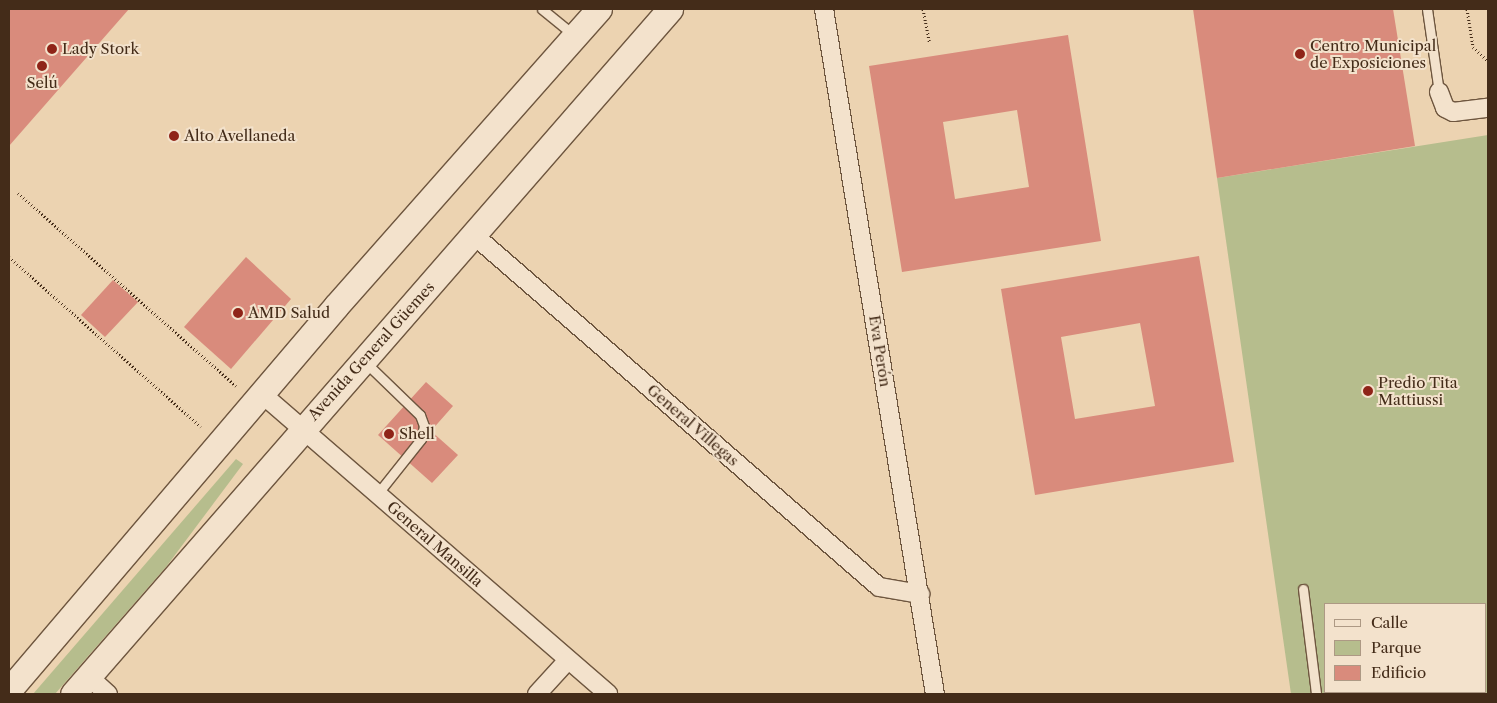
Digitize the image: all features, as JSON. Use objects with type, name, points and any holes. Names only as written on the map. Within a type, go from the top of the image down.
[{"type":"main road","points":[[9,690],[219,443],[599,9]]},
{"type":"main road","name":"Avenida General Güemes","points":[[80,685],[301,428],[475,236],[670,9]]},
{"type":"street","name":"Eva Perón","points":[[824,9],[935,694]]},
{"type":"street","points":[[1438,92],[1445,108],[1453,112],[1488,108]]},
{"type":"street","name":"General Villegas","points":[[475,236],[880,587],[920,594]]},
{"type":"street","name":"General Mansilla","points":[[258,398],[301,428],[378,493],[608,694]]},
{"type":"street","points":[[537,694],[568,660]]},
{"type":"street","points":[[80,685],[108,694]]},
{"type":"lane","points":[[542,9],[575,36]]},
{"type":"lane","points":[[1426,9],[1438,92]]},
{"type":"lane","points":[[362,360],[420,415],[424,426],[421,439],[378,493]]},
{"type":"lane","points":[[1303,590],[1316,694]]},
{"type":"path","points":[[923,9],[928,41]]},
{"type":"path","points":[[1467,9],[1473,47],[1488,61]]},
{"type":"path","points":[[18,193],[258,398]]},
{"type":"path","points":[[9,257],[219,443]]},
{"type":"green space","name":"Predio Tita Mattiussi","points":[[1488,135],[1488,694],[1291,694],[1217,178]]},
{"type":"green space","points":[[236,459],[243,464],[166,567],[55,694],[33,694]]},
{"type":"building","points":[[9,9],[129,9],[9,146]]},
{"type":"building","name":"Centro Municipal de Exposiciones","points":[[1193,9],[1393,9],[1415,146],[1217,178]]},
{"type":"building","points":[[1068,35],[1101,241],[902,272],[869,66]],"holes":[[[1017,110],[1029,187],[955,199],[943,122]]]},
{"type":"building","points":[[1199,256],[1234,462],[1035,495],[1001,289]],"holes":[[[1140,323],[1155,406],[1075,419],[1061,337]]]},
{"type":"building","name":"AMD Salud","points":[[246,257],[291,299],[231,369],[184,327]]},
{"type":"building","points":[[113,280],[138,302],[105,337],[81,315]]},
{"type":"building","points":[[426,382],[453,406],[431,431],[458,455],[432,483],[378,435]]},
{"type":"place","name":"Lady Stork","points":[[52,49]]},
{"type":"place","name":"Centro Municipal de Exposiciones","points":[[1300,54]]},
{"type":"place","name":"Selú","points":[[42,66]]},
{"type":"place","name":"Alto Avellaneda","points":[[174,136]]},
{"type":"place","name":"AMD Salud","points":[[238,313]]},
{"type":"place","name":"Predio Tita Mattiussi","points":[[1368,391]]},
{"type":"place","name":"Shell","points":[[389,434]]}]
